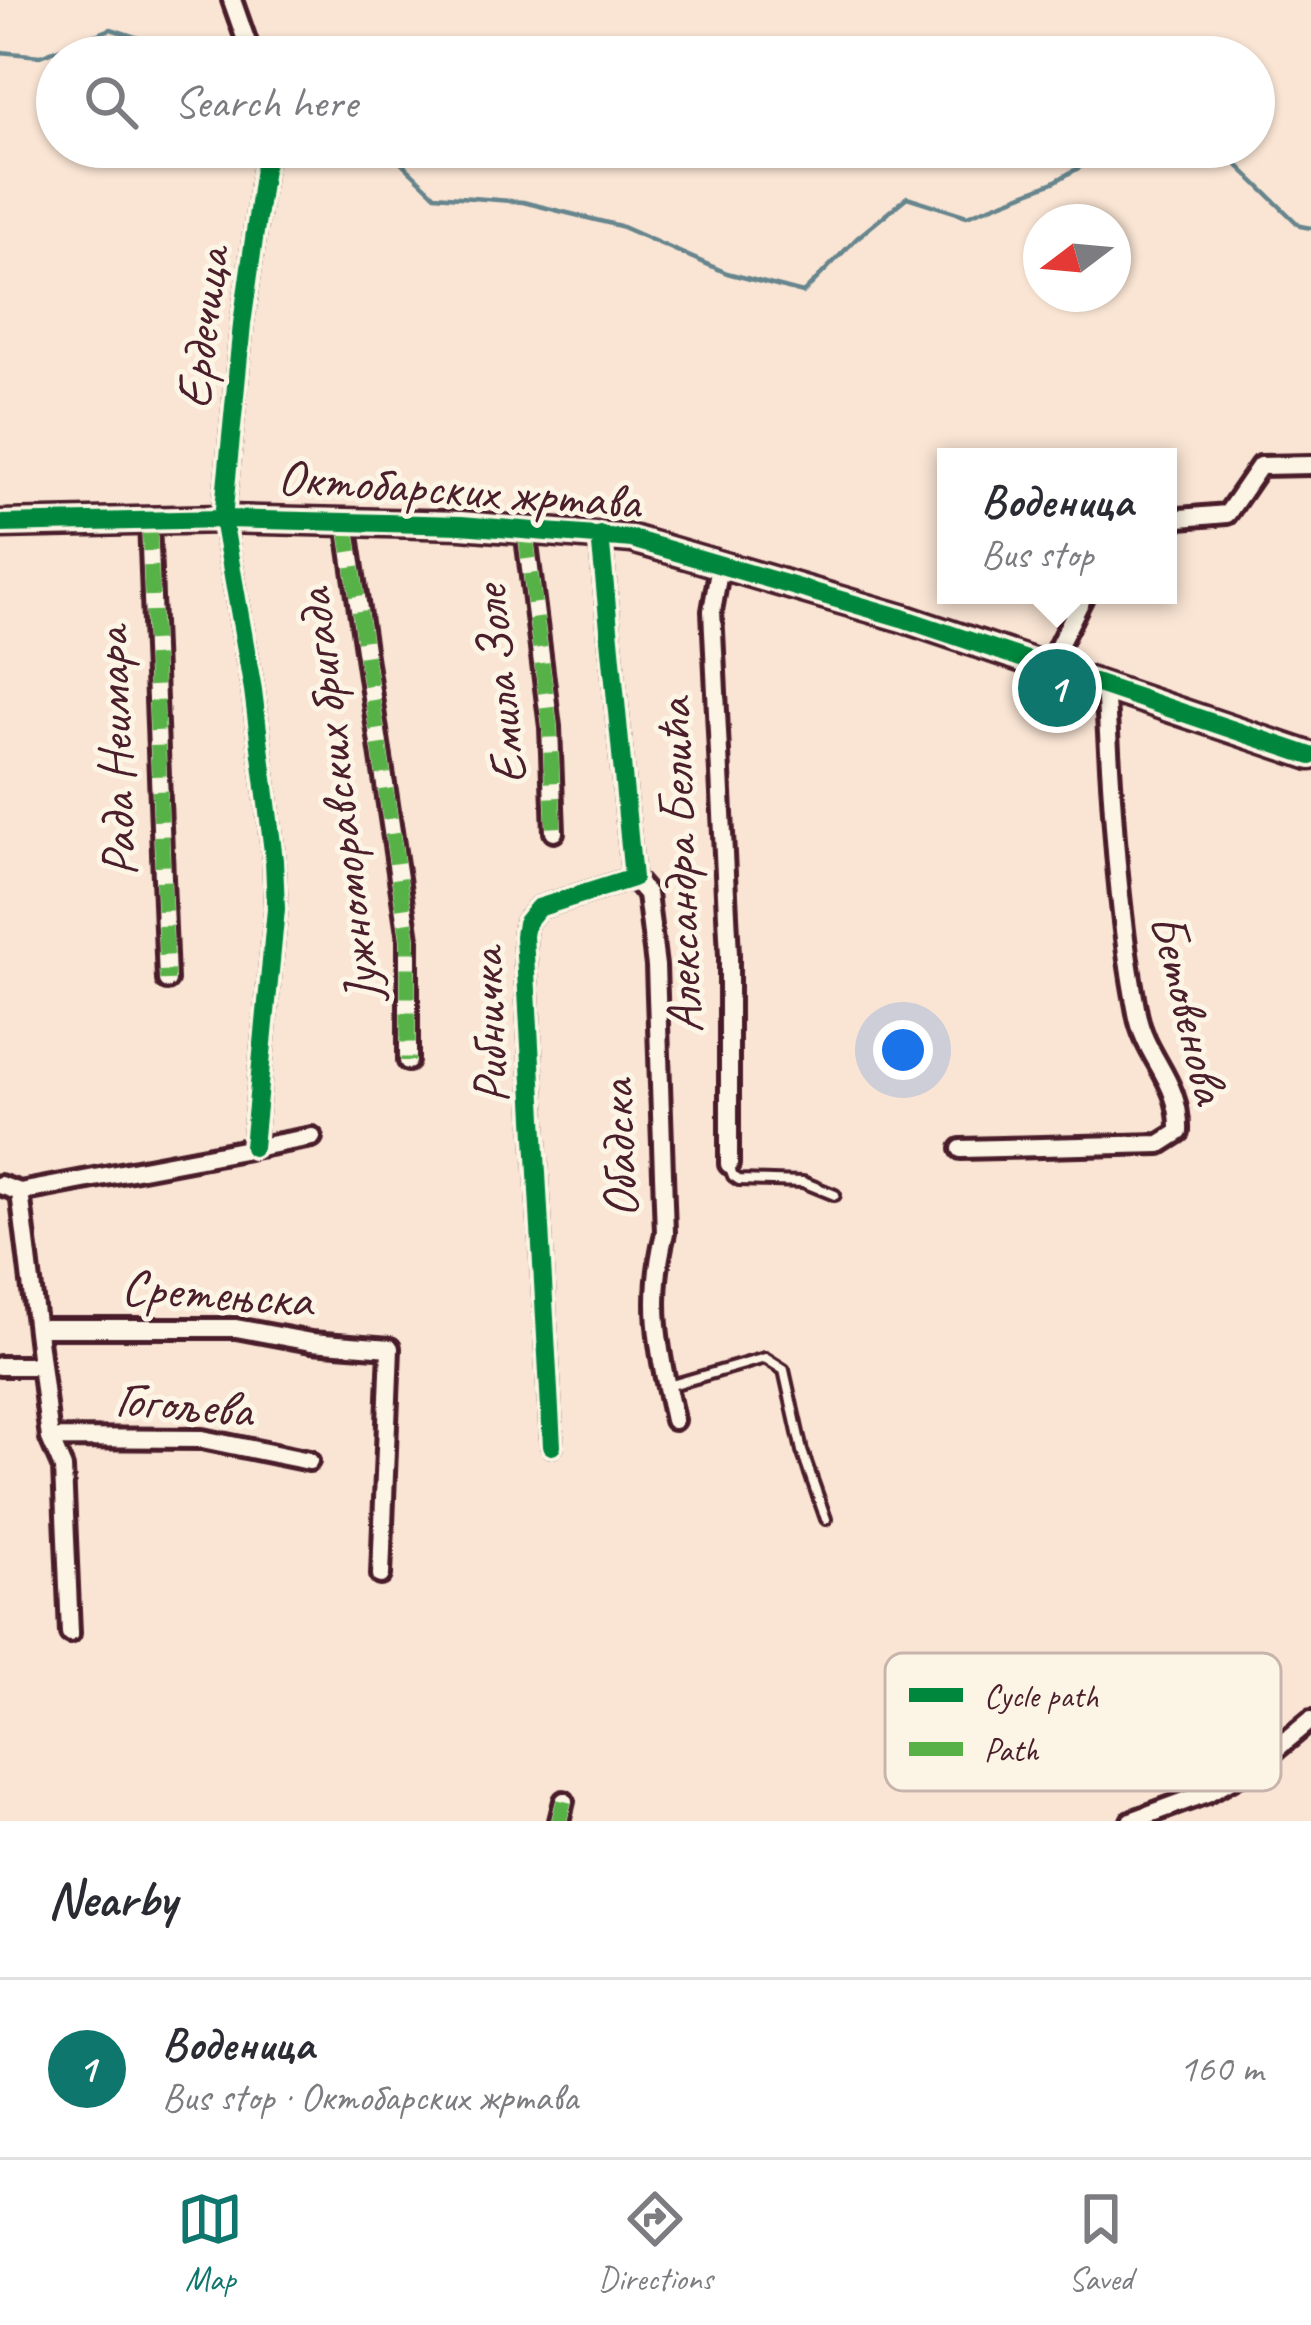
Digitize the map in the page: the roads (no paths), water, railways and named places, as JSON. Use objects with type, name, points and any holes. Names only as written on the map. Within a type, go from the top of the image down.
[{"type":"street","points":[[232,0],[245,36]]},
{"type":"street","name":"Ердечица","points":[[253,1147],[276,909],[274,860],[253,690],[223,519],[242,324],[264,168]]},
{"type":"street","points":[[1177,518],[1227,514],[1260,466],[1311,465]]},
{"type":"street","name":"Октобарских жртава","points":[[0,524],[223,519],[346,522],[600,535],[647,543],[902,618],[1311,756]]},
{"type":"street","name":"Рада Неимара","points":[[149,521],[167,980]]},
{"type":"street","name":"Јужноморавских бригада","points":[[346,522],[408,939],[408,1061]]},
{"type":"street","name":"Емила Золе","points":[[525,530],[550,727],[554,832]]},
{"type":"street","points":[[600,535],[632,878]]},
{"type":"street","name":"Александра Белића","points":[[720,566],[712,611],[729,955],[729,1164]]},
{"type":"street","points":[[1048,667],[1080,604]]},
{"type":"street","name":"Бетовенова","points":[[962,1149],[1160,1144],[1179,1132],[1180,1106],[1138,1021],[1124,940],[1105,684]]},
{"type":"street","name":"Обадска","points":[[632,878],[641,884],[651,910],[656,966],[665,1233],[656,1266],[654,1329],[674,1420]]},
{"type":"street","name":"Рибничка","points":[[552,1446],[526,923],[538,908],[632,878]]},
{"type":"street","points":[[0,1185],[20,1192],[312,1137]]},
{"type":"street","points":[[20,1192],[50,1438],[63,1468],[70,1633]]},
{"type":"street","name":"Сретењска","points":[[38,1328],[236,1328],[311,1342],[390,1348],[381,1575]]},
{"type":"street","points":[[0,1366],[41,1366]]},
{"type":"street","name":"Гогољева","points":[[50,1438],[202,1439],[309,1461]]},
{"type":"street","points":[[1281,1745],[1311,1720]]},
{"type":"street","points":[[1131,1821],[1212,1791]]},
{"type":"street","points":[[559,1821],[564,1801]]},
{"type":"lane","points":[[729,1164],[739,1180],[803,1182],[835,1195]]},
{"type":"lane","points":[[667,1387],[765,1358],[779,1364],[788,1380],[802,1451],[826,1519]]},
{"type":"waterway","points":[[93,36],[111,29],[132,36]]},
{"type":"waterway","points":[[0,52],[36,56]]},
{"type":"waterway","points":[[407,168],[435,195],[523,202],[620,226],[727,273],[803,293],[857,238],[907,197],[967,216],[1078,168]]},
{"type":"waterway","points":[[1241,168],[1300,226],[1311,228]]},
{"type":"place","name":"Воденица","points":[[1057,688]]}]
